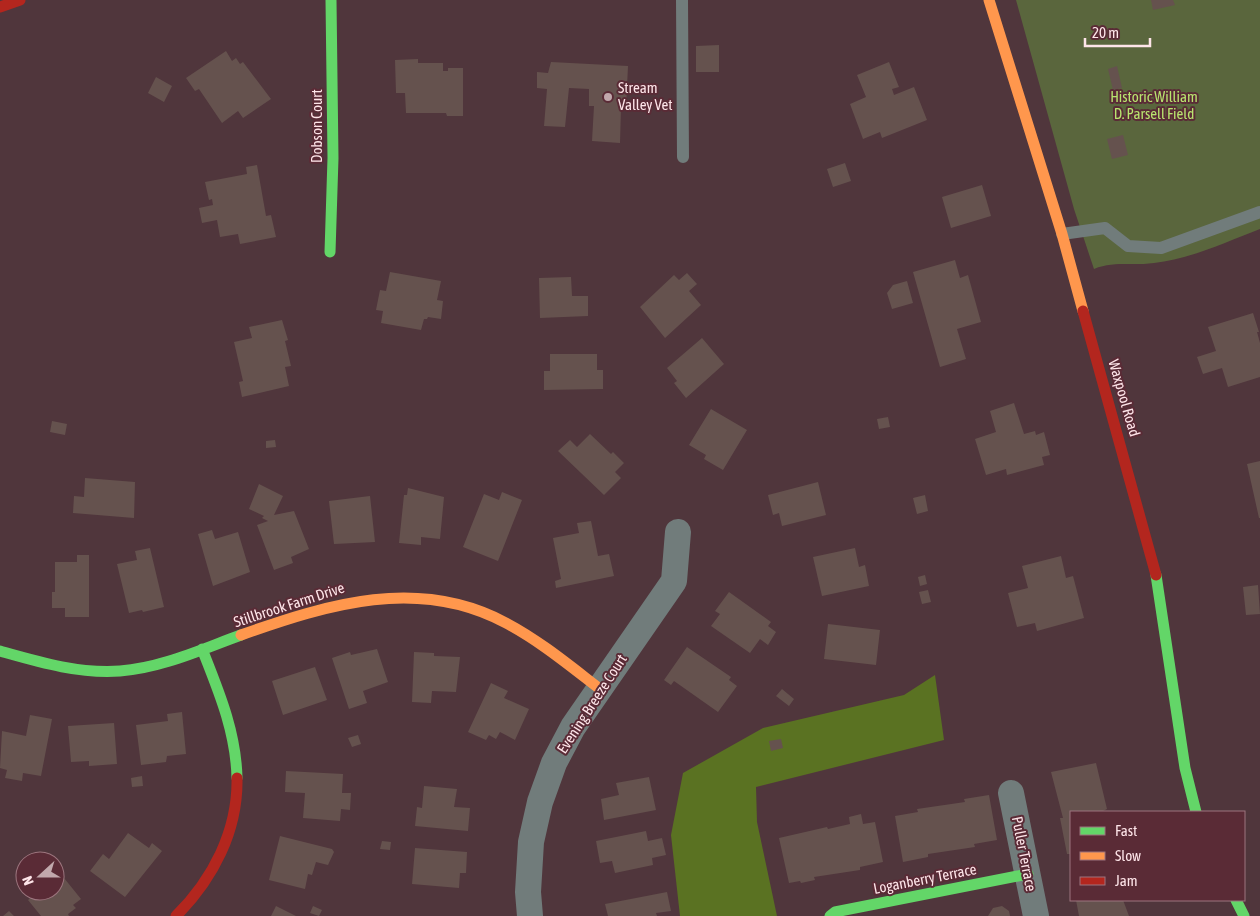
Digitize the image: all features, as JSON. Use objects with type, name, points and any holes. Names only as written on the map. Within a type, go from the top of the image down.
[{"type":"street","points":[[0,6],[20,0]]},
{"type":"street","name":"Dobson Court","points":[[330,252],[333,158],[331,0]]},
{"type":"street","name":"Waxpool Road","points":[[990,0],[1062,234],[1156,572],[1185,768],[1196,811]]},
{"type":"street","name":"Evening Breeze Court","points":[[530,916],[529,867],[531,842],[540,802],[554,763],[573,727],[674,581],[678,532]]},
{"type":"street","name":"Stillbrook Farm Drive","points":[[0,651],[65,668],[101,672],[140,668],[202,650],[344,602],[387,595],[416,596],[454,602],[495,618],[517,630],[600,689]]},
{"type":"street","points":[[176,916],[202,887],[219,860],[230,830],[236,799],[237,767],[233,737],[202,650]]},
{"type":"street","name":"Puller Terrace","points":[[1011,793],[1036,916]]},
{"type":"street","name":"Loganberry Terrace","points":[[830,916],[836,912],[1028,874]]},
{"type":"street","points":[[1236,901],[1244,916]]},
{"type":"lane","points":[[682,0],[683,157]]},
{"type":"lane","points":[[1062,234],[1105,228],[1128,246],[1161,248],[1260,212]]},
{"type":"green space","name":"Historic William D. Parsell Field","points":[[1016,0],[1260,0],[1260,229],[1181,258],[1146,264],[1116,264],[1094,269],[1074,209]]},
{"type":"green space","points":[[935,675],[944,740],[756,787],[757,822],[777,916],[680,916],[671,835],[683,773],[763,728],[904,695]]},
{"type":"building","points":[[1151,0],[1173,0],[1175,5],[1153,10]]},
{"type":"building","points":[[719,45],[719,72],[696,72],[696,46]]},
{"type":"building","points":[[226,51],[232,61],[236,58],[240,64],[243,62],[271,99],[243,118],[238,111],[222,123],[199,89],[195,91],[186,78]]},
{"type":"building","points":[[418,59],[418,63],[443,63],[443,71],[448,71],[448,68],[463,68],[463,116],[447,116],[446,113],[406,113],[405,93],[396,93],[395,60]]},
{"type":"building","name":"Stream Valley Vet","points":[[551,62],[628,66],[626,107],[621,107],[620,143],[592,141],[594,106],[589,106],[589,89],[569,88],[565,127],[544,126],[547,89],[537,88],[537,72],[548,73]]},
{"type":"building","points":[[889,62],[899,87],[892,89],[894,95],[914,87],[927,120],[882,138],[880,132],[863,139],[850,104],[866,97],[857,75]]},
{"type":"building","points":[[1117,66],[1122,88],[1113,90],[1108,69]]},
{"type":"building","points":[[156,77],[172,86],[164,102],[148,93]]},
{"type":"building","points":[[1123,135],[1128,155],[1112,159],[1107,139]]},
{"type":"building","points":[[845,163],[851,181],[833,187],[827,169]]},
{"type":"building","points":[[257,165],[266,216],[271,215],[276,237],[240,244],[238,234],[220,237],[217,220],[202,223],[199,208],[213,205],[212,199],[209,200],[205,182],[247,174],[246,167]]},
{"type":"building","points":[[982,185],[991,216],[951,228],[942,197]]},
{"type":"building","points":[[955,260],[960,278],[968,275],[981,322],[957,329],[966,359],[940,367],[913,272]]},
{"type":"building","points":[[390,272],[441,281],[437,300],[443,301],[441,319],[428,317],[424,319],[421,330],[381,323],[383,311],[376,310],[380,290],[386,291]]},
{"type":"building","points":[[687,273],[697,284],[689,291],[701,305],[665,338],[640,307],[674,275],[679,280]]},
{"type":"building","points":[[571,277],[572,296],[588,296],[588,316],[540,318],[539,278]]},
{"type":"building","points":[[907,281],[913,303],[892,309],[887,293],[893,285]]},
{"type":"building","points":[[1253,313],[1259,332],[1257,332],[1260,343],[1260,377],[1228,387],[1222,368],[1203,374],[1197,357],[1216,351],[1208,327]]},
{"type":"building","points":[[282,320],[288,340],[285,341],[291,366],[285,367],[289,386],[242,397],[239,382],[243,381],[234,342],[252,338],[249,327]]},
{"type":"building","points":[[702,338],[724,364],[686,398],[674,383],[677,381],[667,368]]},
{"type":"building","points":[[550,354],[597,354],[597,370],[603,370],[603,389],[544,390],[544,371],[550,371]]},
{"type":"building","points":[[1014,403],[1024,434],[1035,431],[1036,435],[1044,432],[1050,455],[1042,457],[1044,465],[1007,475],[1006,469],[986,475],[975,439],[996,432],[990,411]]},
{"type":"building","points":[[711,409],[747,430],[723,470],[704,459],[706,455],[689,445]]},
{"type":"building","points":[[888,417],[890,427],[879,429],[877,419]]},
{"type":"building","points":[[52,421],[67,424],[65,435],[50,432]]},
{"type":"building","points":[[590,434],[611,454],[613,452],[624,463],[615,472],[621,478],[604,495],[558,451],[570,440],[577,447]]},
{"type":"building","points":[[275,440],[276,447],[266,448],[266,441]]},
{"type":"building","points":[[1260,461],[1260,518],[1259,518],[1247,464]]},
{"type":"building","points":[[85,478],[135,482],[134,518],[73,513],[74,496],[84,497]]},
{"type":"building","points":[[818,482],[826,515],[782,526],[779,513],[773,515],[768,495]]},
{"type":"building","points":[[259,484],[283,496],[274,515],[294,511],[309,549],[291,557],[293,563],[274,570],[257,525],[268,521],[262,518],[264,516],[249,509]]},
{"type":"building","points":[[408,488],[444,497],[440,539],[421,537],[421,545],[399,543],[404,495],[407,495]]},
{"type":"building","points":[[502,492],[522,500],[498,561],[463,547],[484,494],[499,500]]},
{"type":"building","points":[[925,495],[928,511],[917,514],[913,498]]},
{"type":"building","points":[[370,496],[375,542],[334,544],[329,501]]},
{"type":"building","points":[[591,521],[598,556],[609,554],[614,576],[556,588],[555,581],[561,579],[553,538],[579,533],[577,523]]},
{"type":"building","points":[[212,530],[215,539],[238,532],[250,572],[213,586],[198,534]]},
{"type":"building","points":[[150,548],[164,607],[129,613],[117,564],[137,560],[135,551]]},
{"type":"building","points":[[855,548],[859,567],[865,565],[869,586],[822,596],[813,557]]},
{"type":"building","points":[[77,555],[89,555],[89,617],[65,617],[65,608],[52,608],[52,592],[55,592],[55,562],[77,562]]},
{"type":"building","points":[[1061,556],[1066,578],[1073,576],[1084,618],[1037,631],[1035,623],[1017,627],[1008,593],[1028,588],[1022,566]]},
{"type":"building","points":[[925,575],[927,584],[920,586],[918,577]]},
{"type":"building","points":[[1258,585],[1260,614],[1246,615],[1243,587]]},
{"type":"building","points":[[928,590],[931,602],[922,604],[919,592]]},
{"type":"building","points":[[729,592],[771,622],[768,626],[776,632],[768,645],[760,639],[750,653],[711,626],[720,614],[715,611]]},
{"type":"building","points":[[828,624],[880,630],[876,665],[824,659]]},
{"type":"building","points":[[687,647],[731,677],[729,680],[737,686],[718,712],[674,681],[671,685],[664,680]]},
{"type":"building","points":[[377,649],[388,682],[363,691],[367,703],[349,709],[332,658],[350,652],[351,655]]},
{"type":"building","points":[[414,652],[434,653],[434,656],[460,657],[456,692],[432,691],[431,703],[412,702]]},
{"type":"building","points":[[315,667],[327,700],[283,715],[272,681]]},
{"type":"building","points":[[491,683],[508,691],[504,698],[529,709],[515,740],[500,732],[496,739],[489,735],[486,740],[468,732]]},
{"type":"building","points":[[782,689],[794,699],[789,706],[776,696]]},
{"type":"building","points":[[182,712],[186,754],[167,756],[166,762],[141,765],[136,725],[168,721],[167,714]]},
{"type":"building","points":[[30,715],[52,719],[41,776],[23,773],[22,781],[5,778],[7,770],[0,768],[2,731],[26,736]]},
{"type":"building","points":[[114,723],[117,764],[89,766],[89,761],[71,762],[68,726]]},
{"type":"building","points":[[358,735],[361,744],[352,747],[348,738]]},
{"type":"building","points":[[781,739],[783,748],[771,751],[769,741]]},
{"type":"building","points":[[1096,763],[1107,809],[1103,811],[1070,811],[1070,854],[1067,854],[1060,818],[1063,818],[1051,772]]},
{"type":"building","points":[[286,771],[343,774],[342,793],[351,793],[350,810],[341,809],[340,821],[303,818],[305,793],[285,792]]},
{"type":"building","points":[[142,776],[143,786],[132,787],[131,778]]},
{"type":"building","points":[[649,777],[656,810],[604,820],[601,799],[619,795],[616,783]]},
{"type":"building","points":[[424,786],[457,789],[454,807],[470,808],[468,831],[415,826],[417,807],[422,808]]},
{"type":"building","points":[[989,795],[997,840],[974,844],[975,847],[928,854],[928,857],[903,862],[895,816],[918,812],[917,809],[965,802],[964,799]]},
{"type":"building","points":[[861,814],[863,824],[875,822],[883,862],[860,867],[860,870],[814,877],[815,880],[801,883],[800,881],[789,883],[779,838],[827,827],[828,829],[850,824],[849,817]]},
{"type":"building","points":[[646,831],[648,841],[662,838],[666,855],[652,858],[653,865],[615,873],[612,861],[600,863],[596,841]]},
{"type":"building","points":[[128,833],[149,848],[152,843],[162,851],[125,897],[90,871],[103,854],[109,859]]},
{"type":"building","points":[[280,836],[332,849],[334,852],[328,865],[316,862],[312,875],[308,874],[305,889],[269,880]]},
{"type":"building","points":[[382,841],[391,842],[390,850],[380,849]]},
{"type":"building","points":[[415,848],[467,852],[466,873],[460,873],[459,888],[412,884]]},
{"type":"building","points":[[65,879],[81,899],[73,905],[76,908],[68,914],[69,916],[41,916],[29,901],[65,901]]},
{"type":"building","points":[[667,892],[671,911],[656,913],[657,916],[608,916],[605,904]]},
{"type":"building","points":[[1076,901],[1123,901],[1129,916],[1079,916]]},
{"type":"building","points":[[276,906],[296,916],[271,916]]},
{"type":"building","points":[[313,906],[322,910],[319,916],[310,913]]},
{"type":"building","points":[[1002,906],[1009,911],[1010,916],[988,916],[993,908]]},
{"type":"building","points":[[9,911],[14,916],[3,916]]},
{"type":"traffic: fast","points":[[330,252],[333,158],[331,0]]},
{"type":"traffic: fast","points":[[1156,575],[1185,768],[1196,811]]},
{"type":"traffic: fast","points":[[0,651],[74,669],[120,671],[166,662],[241,635]]},
{"type":"traffic: fast","points":[[202,649],[230,728],[234,744],[237,778]]},
{"type":"traffic: fast","points":[[830,916],[835,912],[1028,874]]},
{"type":"traffic: fast","points":[[1236,901],[1244,916]]},
{"type":"traffic: slow","points":[[989,0],[1062,234],[1083,311]]},
{"type":"traffic: slow","points":[[241,635],[307,613],[340,605],[407,598],[440,601],[473,609],[519,630],[600,689]]},
{"type":"traffic: jam","points":[[0,7],[20,0]]},
{"type":"traffic: jam","points":[[1083,311],[1156,575]]},
{"type":"traffic: jam","points":[[176,916],[201,886],[221,853],[233,817],[237,778]]},
{"type":"place","name":"Stream Valley Vet","points":[[608,97]]}]
